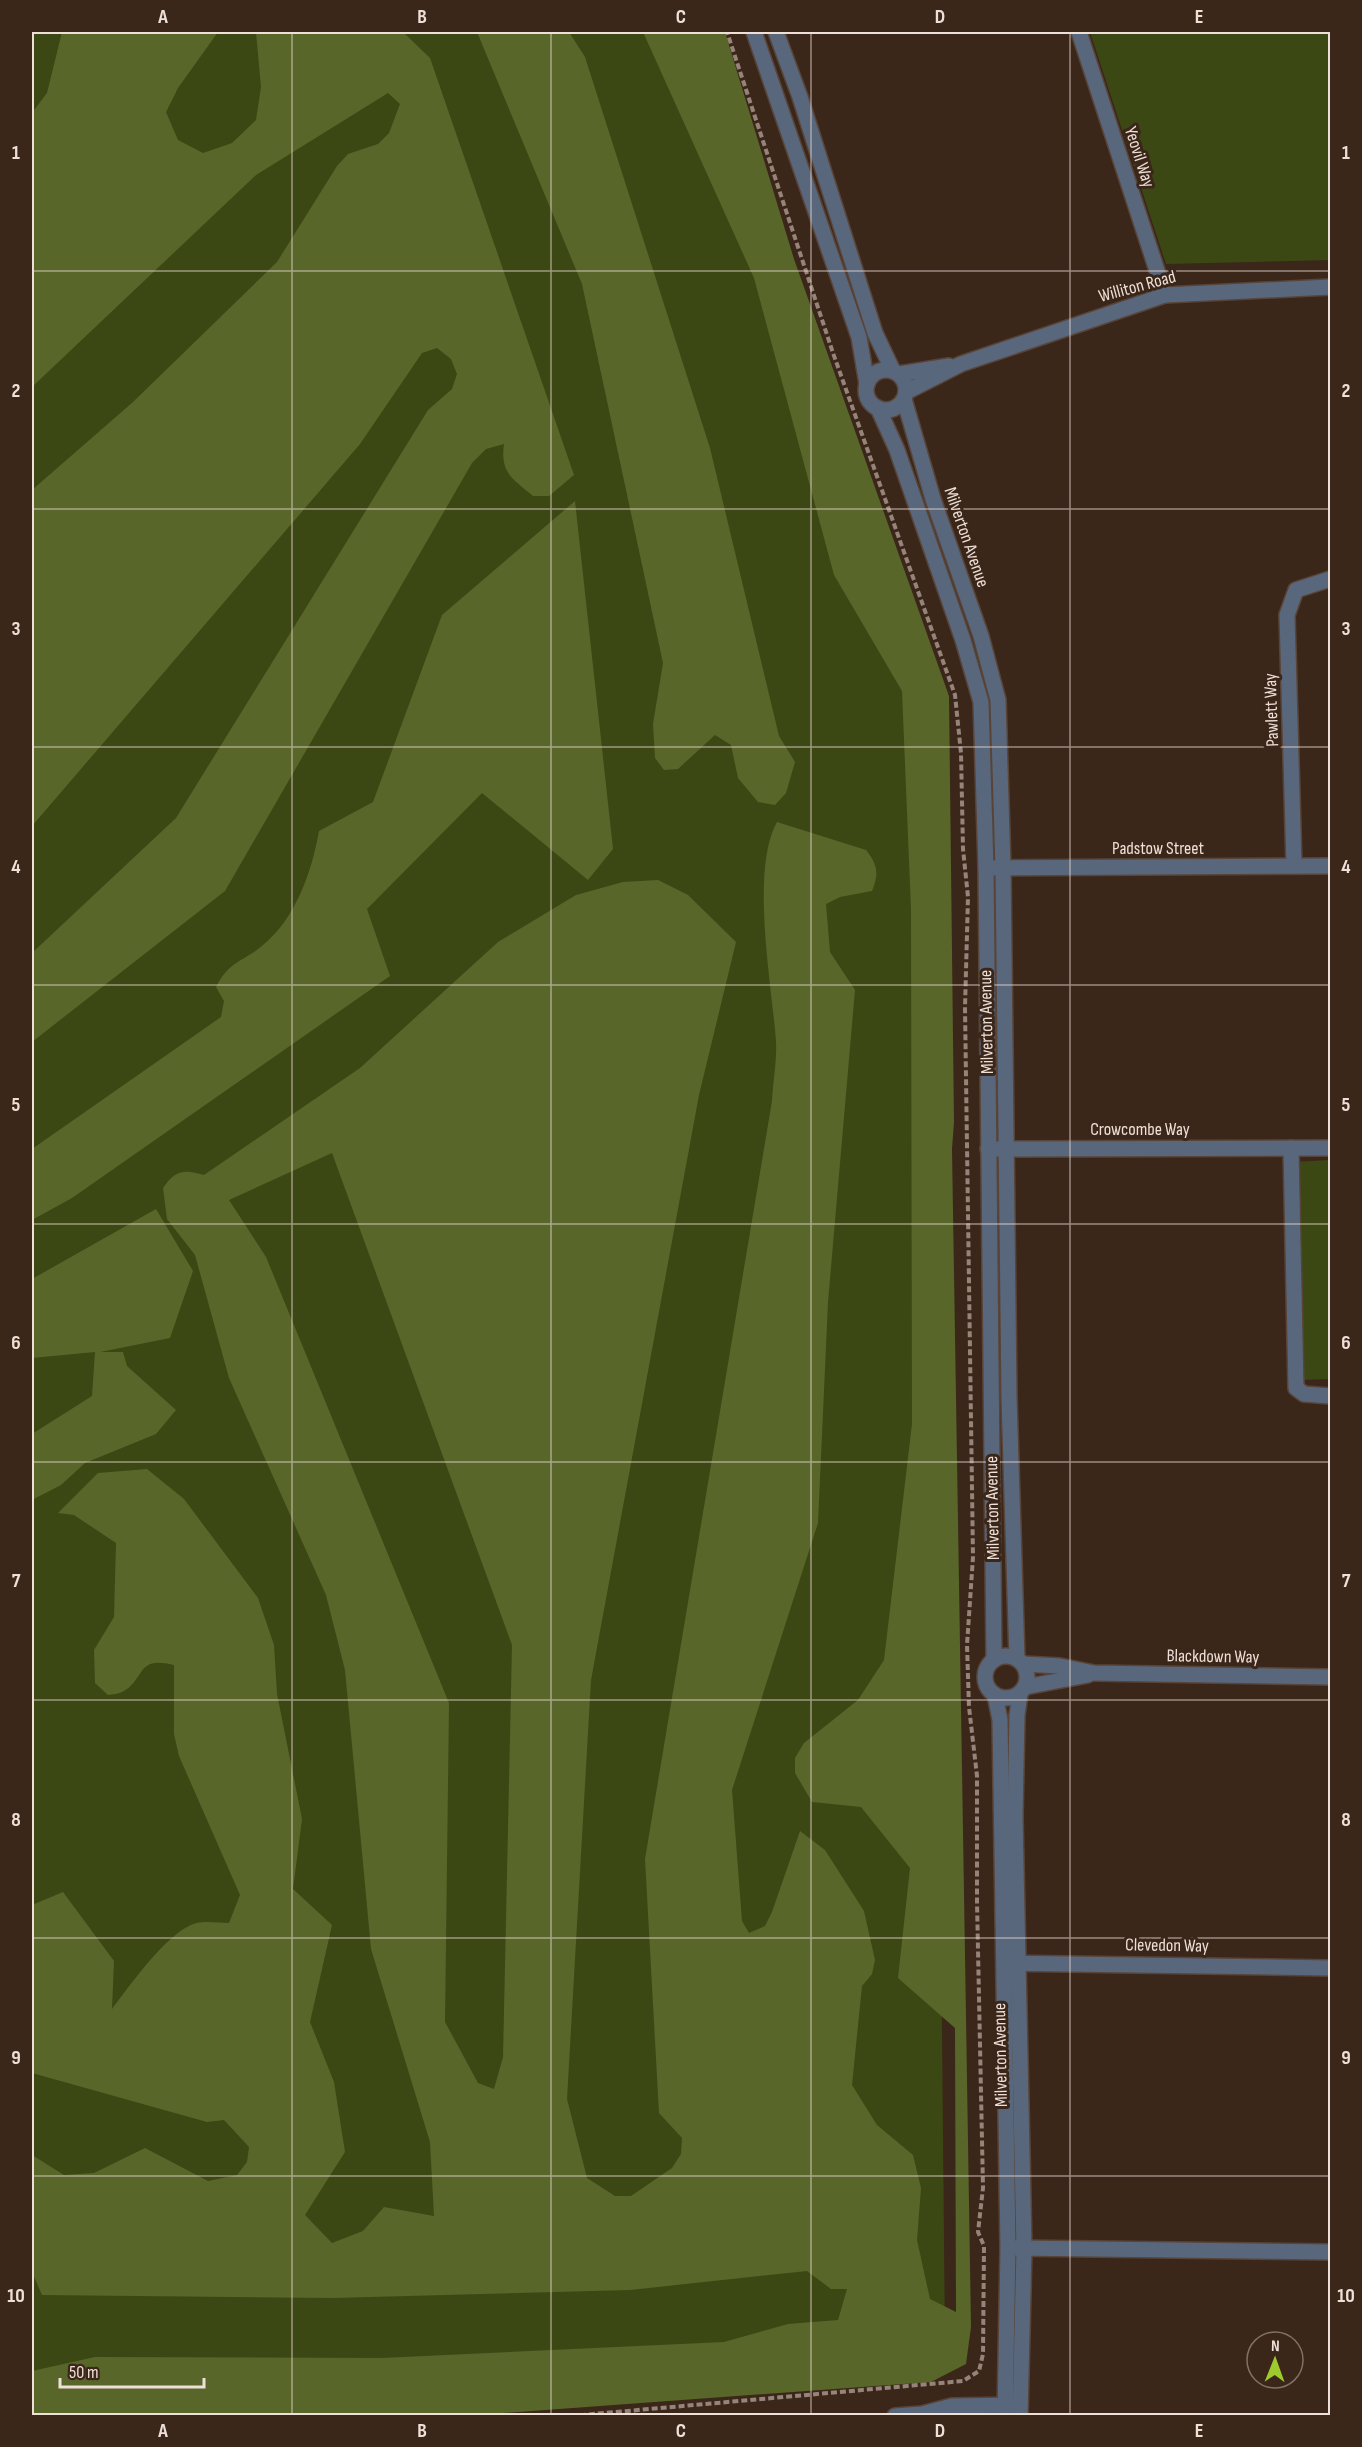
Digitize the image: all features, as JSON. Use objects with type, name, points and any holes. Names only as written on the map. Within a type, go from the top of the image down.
[{"type":"street","points":[[754,32],[859,337],[868,398],[879,408],[893,408],[905,396],[905,385],[875,333],[800,97],[776,32]]},
{"type":"street","name":"Yeovil Way","points":[[1079,32],[1165,295]]},
{"type":"street","name":"Williton Road","points":[[896,373],[961,364],[1165,295],[1330,287]]},
{"type":"street","name":"Williton Road","points":[[905,396],[961,364]]},
{"type":"street","points":[[867,384],[870,378],[880,371],[896,373]]},
{"type":"street","name":"Milverton Avenue","points":[[905,396],[933,500],[994,680],[998,708],[1008,1149],[1009,1386],[1020,1661]]},
{"type":"street","name":"Milverton Avenue","points":[[879,408],[897,450],[978,687],[981,702],[986,868],[994,1660]]},
{"type":"street","name":"Pawlett Way","points":[[1294,866],[1287,615],[1296,590],[1330,579]]},
{"type":"street","name":"Padstow Street","points":[[986,868],[1330,866]]},
{"type":"street","points":[[1291,1148],[1296,1388],[1312,1396],[1330,1396]]},
{"type":"street","name":"Crowcombe Way","points":[[988,1149],[1330,1148]]},
{"type":"street","points":[[1009,1656],[1020,1661],[1028,1678],[1023,1690],[1003,1698],[995,1695],[986,1682],[986,1673],[994,1660],[1009,1656]]},
{"type":"street","name":"Blackdown Way","points":[[1020,1661],[1094,1673],[1330,1677]]},
{"type":"street","name":"Blackdown Way","points":[[1023,1690],[1094,1673]]},
{"type":"street","name":"Milverton Avenue","points":[[1010,1962],[1017,1715],[1023,1690]]},
{"type":"street","name":"Milverton Avenue","points":[[995,1695],[1000,1720],[1010,1962],[1016,2248],[1013,2410]]},
{"type":"street","name":"Clevedon Way","points":[[1010,1962],[1330,1968]]},
{"type":"street","points":[[1016,2248],[1330,2252]]},
{"type":"street","points":[[895,2415],[925,2415],[952,2406],[1013,2410]]},
{"type":"path","points":[[571,2415],[963,2381],[979,2371],[983,2354],[984,2246],[978,2232],[983,2188],[976,1902],[977,1776],[969,1707],[967,1645],[973,1557],[965,1008],[968,897],[956,707],[947,672],[833,353],[727,32]]},
{"type":"green space","points":[[32,32],[694,32],[929,698],[945,2342],[32,2416]]},
{"type":"green space","points":[[62,32],[218,32],[178,88],[166,112],[178,140],[203,153],[232,143],[256,120],[261,87],[256,32],[403,32],[430,58],[574,475],[549,496],[533,496],[509,474],[504,462],[504,444],[486,449],[472,463],[225,891],[32,1042],[32,953],[176,818],[428,410],[452,389],[457,374],[451,359],[437,348],[422,353],[360,444],[32,826],[32,490],[133,402],[277,262],[337,166],[348,154],[378,144],[389,133],[400,104],[388,93],[256,175],[32,387],[32,113],[47,93]]},
{"type":"green space","points":[[477,32],[569,32],[585,57],[710,448],[779,736],[795,762],[786,793],[775,805],[758,802],[738,778],[731,745],[715,735],[678,769],[664,770],[655,758],[653,724],[663,663],[582,284]]},
{"type":"green space","points":[[643,32],[725,32],[794,259],[949,696],[954,1122],[952,1149],[971,2327],[966,2364],[931,2382],[476,2415],[32,2415],[32,2371],[95,2357],[382,2358],[724,2342],[788,2324],[838,2320],[847,2289],[831,2289],[807,2271],[630,2290],[333,2298],[42,2295],[32,2272],[32,2155],[64,2175],[94,2173],[145,2148],[208,2181],[237,2175],[247,2162],[249,2147],[224,2120],[207,2122],[32,2073],[32,1905],[63,1892],[114,1961],[112,2009],[150,1960],[174,1936],[197,1923],[229,1923],[240,1895],[179,1756],[174,1734],[174,1665],[153,1663],[147,1666],[130,1687],[119,1693],[108,1695],[95,1683],[94,1650],[114,1617],[116,1543],[74,1515],[58,1513],[98,1473],[147,1469],[184,1499],[258,1598],[274,1645],[277,1694],[302,1819],[293,1889],[332,1925],[310,2022],[334,2082],[345,2152],[305,2215],[332,2243],[363,2231],[384,2207],[434,2216],[430,2142],[371,1949],[345,1670],[326,1595],[229,1378],[195,1255],[167,1219],[163,1188],[180,1172],[204,1175],[360,1068],[498,942],[576,895],[623,882],[658,880],[688,895],[736,942],[699,1095],[591,1680],[567,2099],[587,2178],[615,2196],[631,2196],[672,2168],[681,2154],[682,2138],[659,2113],[645,1859],[772,1101],[776,1041],[767,960],[764,898],[769,843],[777,822],[866,850],[875,865],[876,880],[872,891],[840,897],[826,904],[830,952],[855,990],[828,1302],[818,1523],[732,1790],[742,1921],[749,1933],[765,1926],[800,1831],[825,1850],[864,1911],[875,1960],[872,1974],[862,1986],[852,2085],[877,2125],[913,2155],[921,2188],[917,2240],[930,2299],[956,2312],[955,2028],[898,1978],[910,1868],[861,1807],[812,1802],[795,1773],[795,1758],[804,1743],[858,1700],[884,1660],[912,1424],[911,909],[902,691],[834,575],[754,278]],"holes":[[[332,1153],[512,1645],[503,2057],[494,2089],[478,2083],[445,2022],[449,1703],[266,1257],[229,1200]]]},
{"type":"green space","points":[[1090,32],[1330,32],[1330,260],[1166,264]]},
{"type":"green space","points":[[575,501],[613,849],[588,880],[482,793],[367,909],[390,976],[72,1198],[32,1220],[32,1149],[221,1017],[224,1001],[216,987],[231,967],[256,951],[275,934],[285,921],[307,878],[319,831],[373,802],[442,615]]},
{"type":"green space","points":[[1330,1160],[1330,1379],[1300,1380],[1292,1162]]},
{"type":"green space","points":[[156,1209],[193,1271],[170,1338],[100,1352],[123,1352],[127,1366],[176,1410],[156,1434],[85,1463],[61,1485],[32,1500],[32,1434],[92,1396],[95,1352],[32,1358],[32,1279]]}]
